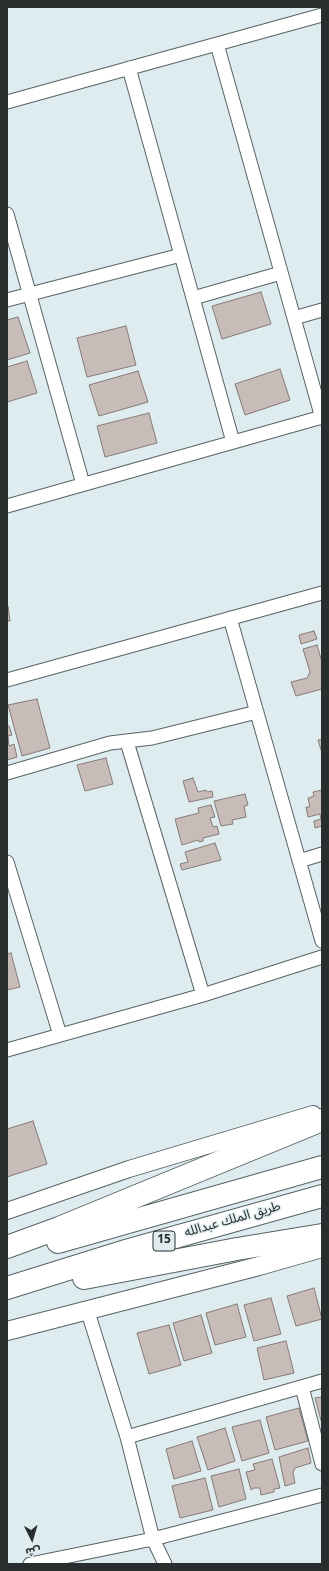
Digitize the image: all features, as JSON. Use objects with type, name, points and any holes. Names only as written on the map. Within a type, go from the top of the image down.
[{"type":"highway","points":[[7,1247],[59,1228],[322,1120]]},
{"type":"highway","name":"15","points":[[7,1256],[322,1167]]},
{"type":"highway","name":"طريق الملك عبدالله","points":[[7,1288],[129,1250],[322,1196]]},
{"type":"highway","points":[[7,1294],[110,1272],[322,1235]]},
{"type":"main road","points":[[7,1331],[87,1309],[260,1266],[322,1248]]},
{"type":"street","points":[[7,102],[322,15]]},
{"type":"street","points":[[7,506],[322,418],[217,44]]},
{"type":"street","points":[[129,68],[233,442]]},
{"type":"street","points":[[7,214],[83,484]]},
{"type":"street","points":[[7,300],[181,255]]},
{"type":"street","points":[[193,298],[281,272]]},
{"type":"street","points":[[294,318],[322,310]]},
{"type":"street","points":[[7,680],[322,593]]},
{"type":"street","points":[[230,618],[322,941]]},
{"type":"street","points":[[7,773],[110,743],[152,738],[257,712]]},
{"type":"street","points":[[127,742],[203,995]]},
{"type":"street","points":[[299,861],[322,854]]},
{"type":"street","points":[[7,862],[60,1035]]},
{"type":"street","points":[[7,1050],[203,995],[322,957]]},
{"type":"street","points":[[7,1211],[129,1169],[322,1112]]},
{"type":"street","points":[[87,1309],[126,1438],[153,1539],[165,1564]]},
{"type":"street","points":[[126,1438],[322,1381]]},
{"type":"street","points":[[302,1387],[322,1464]]},
{"type":"street","points":[[30,1564],[153,1539],[322,1495]]},
{"type":"building","points":[[261,292],[271,324],[222,339],[212,306]]},
{"type":"building","points":[[18,317],[30,353],[7,360],[7,320]]},
{"type":"building","points":[[126,326],[136,365],[87,377],[77,338]]},
{"type":"building","points":[[27,361],[37,393],[7,402],[7,367]]},
{"type":"building","points":[[280,369],[290,400],[245,415],[235,384]]},
{"type":"building","points":[[138,371],[148,402],[99,416],[89,385]]},
{"type":"building","points":[[149,413],[157,443],[105,457],[97,426]]},
{"type":"building","points":[[8,606],[10,621],[7,621]]},
{"type":"building","points":[[314,631],[317,639],[301,644],[299,635]]},
{"type":"building","points":[[317,645],[322,662],[322,689],[296,696],[291,682],[307,678],[310,672],[303,649]]},
{"type":"building","points":[[37,699],[50,748],[22,756],[8,705]]},
{"type":"building","points":[[7,726],[9,726],[12,735],[8,736],[9,746],[14,744],[17,757],[7,760]]},
{"type":"building","points":[[322,739],[322,753],[318,740]]},
{"type":"building","points":[[106,758],[113,784],[85,791],[77,765]]},
{"type":"building","points":[[193,778],[198,792],[206,790],[207,792],[212,791],[213,797],[189,802],[183,781]]},
{"type":"building","points":[[322,790],[322,826],[315,828],[314,821],[321,819],[320,814],[308,817],[306,807],[310,807],[308,798],[314,796],[313,792]]},
{"type":"building","points":[[245,794],[248,805],[244,806],[246,817],[232,820],[233,824],[221,826],[214,801]]},
{"type":"building","points":[[211,805],[215,817],[210,818],[213,827],[217,826],[219,834],[203,838],[203,841],[199,842],[198,840],[182,845],[175,819],[199,813],[198,808]]},
{"type":"building","points":[[215,843],[221,860],[182,870],[180,864],[188,862],[185,852]]},
{"type":"building","points":[[11,953],[20,987],[7,990],[7,954]]},
{"type":"building","points":[[33,1121],[47,1164],[7,1177],[7,1129]]},
{"type":"building","points":[[314,1288],[322,1319],[296,1326],[287,1296]]},
{"type":"building","points":[[271,1298],[281,1334],[254,1341],[244,1305]]},
{"type":"building","points":[[237,1304],[246,1337],[215,1345],[206,1313]]},
{"type":"building","points":[[201,1315],[212,1353],[184,1361],[173,1323]]},
{"type":"building","points":[[169,1325],[181,1365],[149,1374],[137,1333]]},
{"type":"building","points":[[286,1341],[294,1373],[264,1380],[257,1348]]},
{"type":"building","points":[[322,1397],[322,1424],[315,1398]]},
{"type":"building","points":[[299,1408],[308,1441],[275,1450],[266,1417]]},
{"type":"building","points":[[260,1420],[269,1453],[242,1461],[232,1427]]},
{"type":"building","points":[[225,1428],[235,1461],[208,1470],[197,1437]]},
{"type":"building","points":[[192,1441],[201,1471],[174,1479],[166,1449]]},
{"type":"building","points":[[308,1448],[311,1463],[295,1468],[293,1473],[295,1483],[285,1486],[279,1457]]},
{"type":"building","points":[[272,1459],[280,1488],[274,1489],[274,1492],[261,1495],[260,1488],[254,1488],[251,1490],[246,1472],[255,1470],[253,1464]]},
{"type":"building","points":[[239,1469],[246,1499],[219,1507],[211,1476]]},
{"type":"building","points":[[205,1478],[213,1510],[180,1518],[172,1486]]}]
